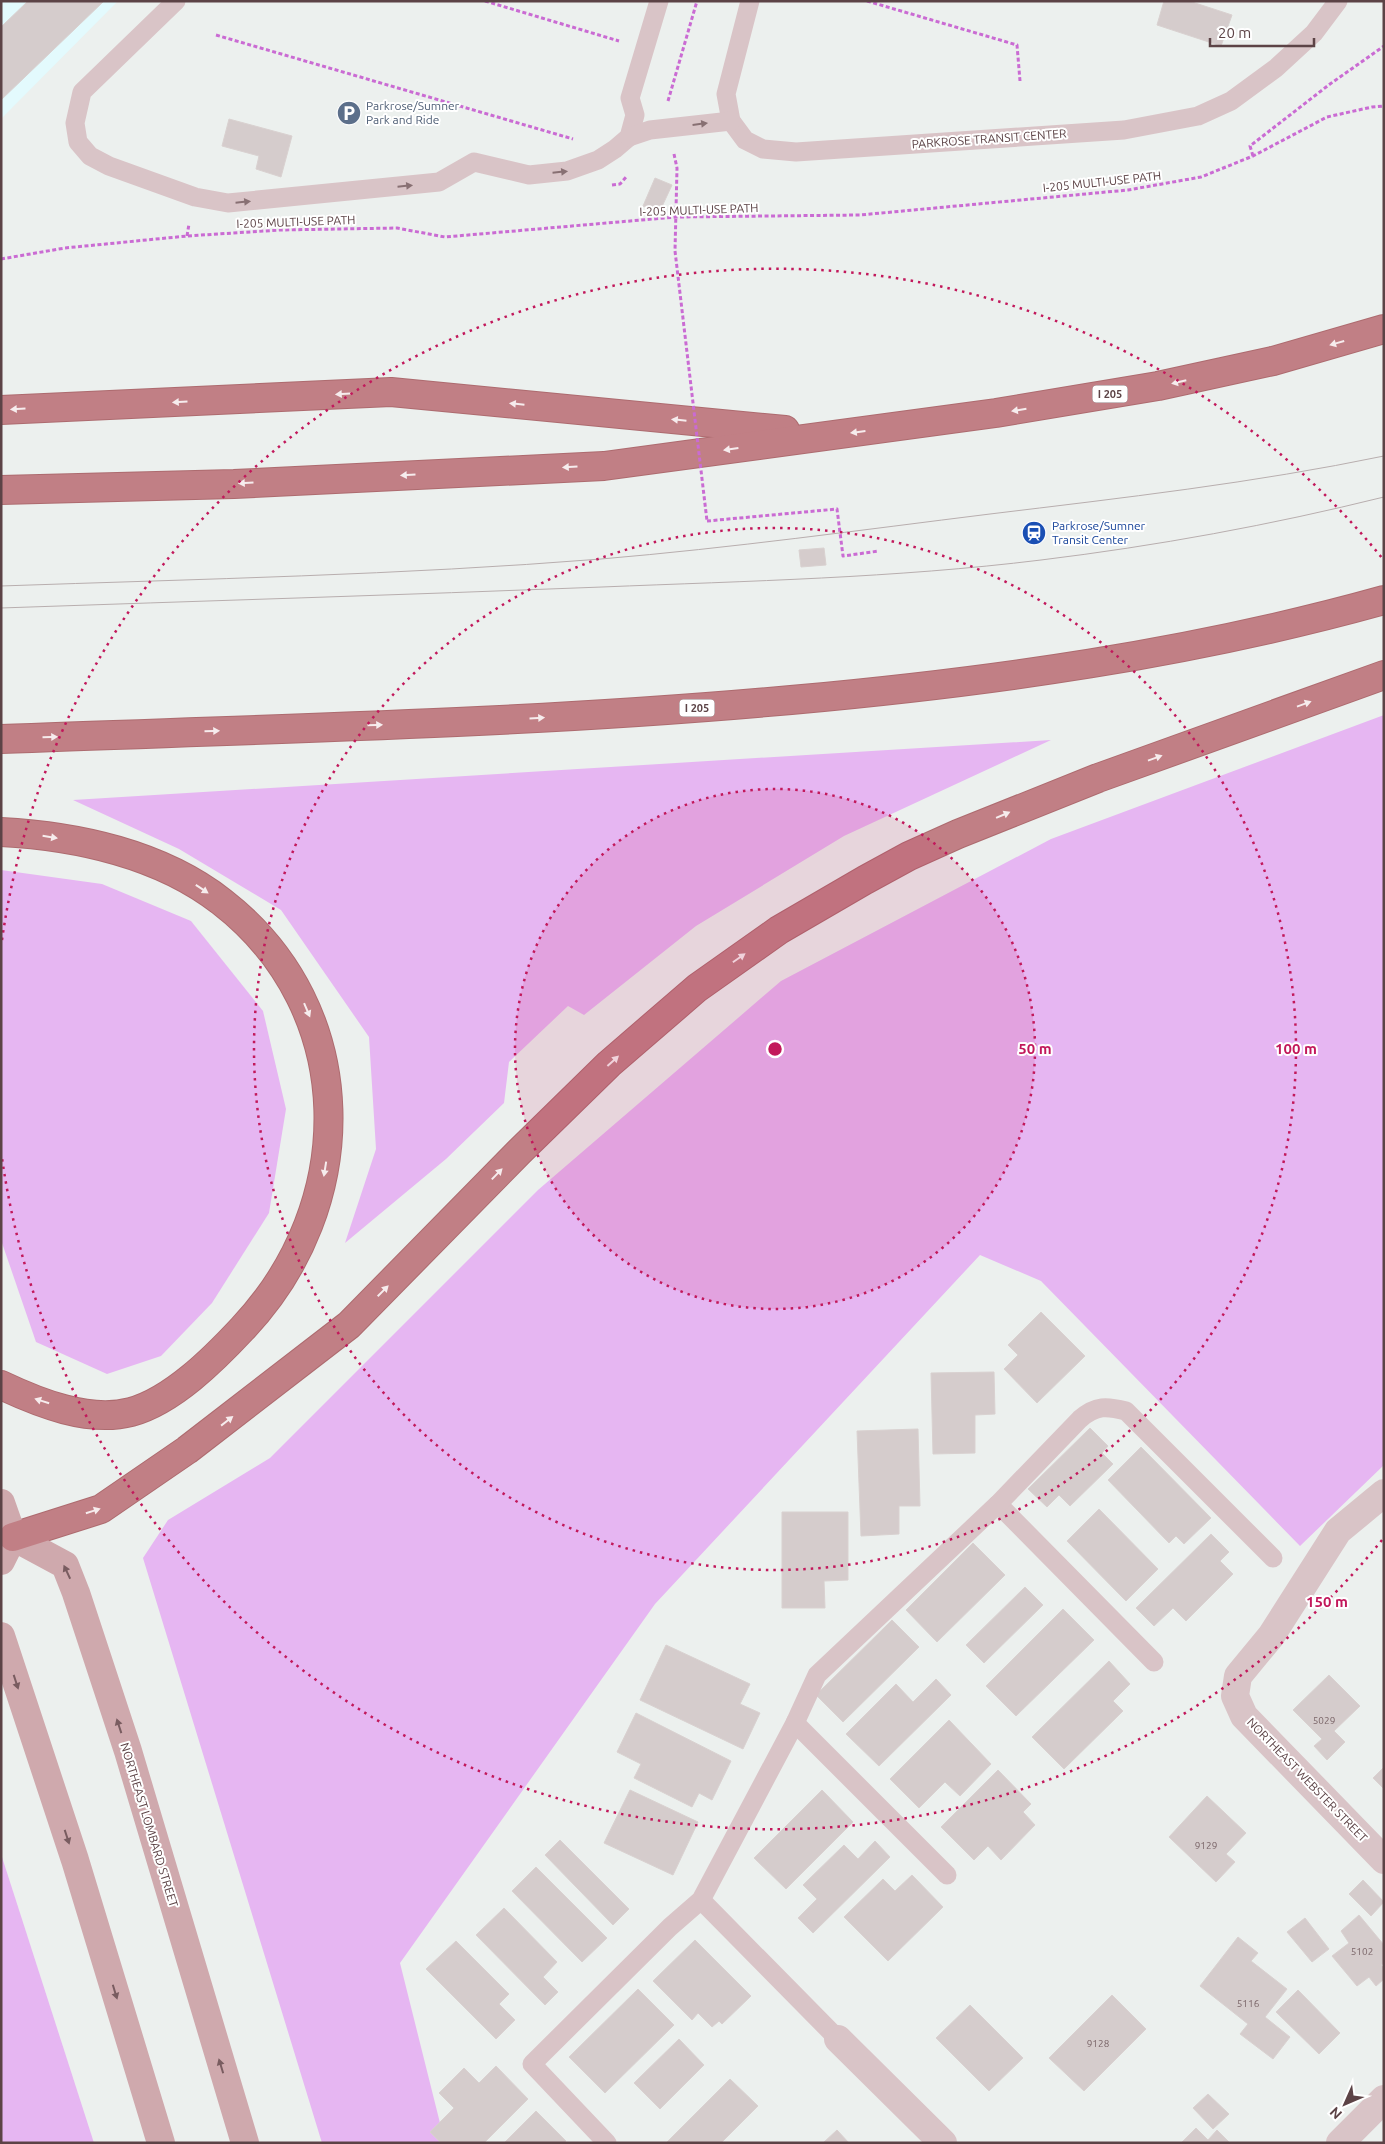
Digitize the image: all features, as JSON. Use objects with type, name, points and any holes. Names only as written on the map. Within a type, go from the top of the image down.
[{"type":"highway","name":"I 205","points":[[1,490],[234,484],[604,466],[996,414],[1158,386],[1273,361],[1384,330]]},
{"type":"highway","points":[[1,410],[391,392],[832,435]]},
{"type":"highway","name":"I 205","points":[[1,739],[482,721],[717,706],[860,694],[986,679],[1111,660],[1236,636],[1384,600]]},
{"type":"highway","points":[[13,1537],[101,1509],[188,1450],[349,1325],[519,1152],[609,1064],[697,988],[779,930],[909,856],[958,834],[1098,778],[1384,675]]},
{"type":"highway","points":[[1,832],[70,840],[136,857],[194,883],[221,901],[267,944],[286,969],[301,997],[323,1056],[330,1118],[323,1181],[303,1240],[288,1267],[252,1319],[230,1342],[185,1381],[148,1406],[130,1412],[113,1414],[95,1414],[63,1408],[1,1385]]},
{"type":"main road","points":[[1,1503],[13,1537],[1,1561]]},
{"type":"main road","name":"NORTHEAST LOMBARD STREET","points":[[13,1537],[65,1565],[76,1592],[128,1751],[244,2143]]},
{"type":"main road","points":[[1,1636],[75,1860],[161,2143]]},
{"type":"street","name":"NORTHEAST WEBSTER STREET","points":[[1384,1492],[1338,1532],[1271,1636],[1238,1676],[1235,1696],[1244,1716],[1384,1860]]},
{"type":"street","points":[[838,2039],[943,2143]]},
{"type":"street","points":[[1340,2143],[1384,2099]]},
{"type":"lane","points":[[176,1],[82,92],[75,124],[78,142],[90,156],[109,166],[195,197],[228,203],[439,182],[474,162],[528,175],[567,172],[598,160],[615,149],[628,137],[650,130],[731,121]]},
{"type":"lane","points":[[628,137],[635,115],[630,98],[659,1]]},
{"type":"lane","name":"PARKROSE TRANSIT CENTER","points":[[750,1],[726,94],[731,121],[745,140],[763,150],[796,152],[1124,130],[1198,116],[1231,101],[1276,68],[1314,33],[1338,1]]},
{"type":"lane","points":[[607,2143],[532,2064],[670,1927],[701,1900],[795,1723],[818,1675],[998,1504],[1091,1409],[1111,1407],[1126,1411],[1273,1558]]},
{"type":"lane","points":[[998,1504],[1154,1662]]},
{"type":"lane","points":[[795,1723],[947,1875]]},
{"type":"lane","points":[[701,1900],[838,2039]]},
{"type":"path","points":[[485,1],[645,48]]},
{"type":"path","points":[[867,1],[1017,45],[1020,81]]},
{"type":"path","points":[[216,35],[578,141],[598,160],[609,185],[620,184],[633,170]]},
{"type":"path","points":[[1253,156],[1250,146],[1330,84],[1384,46]]},
{"type":"path","name":"I-205 MULTI-USE PATH","points":[[1,259],[74,247],[187,236],[280,230],[397,228],[445,237],[676,217],[860,215],[1128,190],[1201,177],[1253,156],[1327,117],[1384,106]]},
{"type":"path","points":[[676,251],[707,521],[837,510],[843,556],[880,551]]},
{"type":"shaded area","points":[[1,1],[118,1],[1,119]]},
{"type":"shaded area","points":[[1384,715],[1384,1465],[1300,1546],[1041,1281],[980,1255],[655,1604],[400,1963],[445,2143],[322,2143],[143,1558],[168,1520],[270,1458],[538,1190],[781,981],[1051,839]]},
{"type":"shaded area","points":[[1051,740],[844,836],[696,926],[584,1015],[568,1006],[509,1062],[504,1103],[446,1159],[345,1243],[376,1149],[369,1037],[281,910],[179,849],[73,800]]},
{"type":"shaded area","points":[[1,870],[102,884],[191,921],[263,1011],[286,1109],[269,1213],[212,1303],[161,1356],[107,1374],[36,1342],[1,1240]]},
{"type":"shaded area","points":[[1,1854],[94,2143],[1,2143]]},
{"type":"building","points":[[28,1],[104,1],[1,100],[1,27]]},
{"type":"building","points":[[1164,1],[1189,1],[1232,15],[1221,46],[1157,25]]},
{"type":"building","points":[[229,119],[292,136],[281,177],[256,169],[259,156],[222,146]]},
{"type":"building","points":[[655,178],[672,185],[659,213],[643,206]]},
{"type":"building","points":[[824,548],[826,565],[801,567],[799,550]]},
{"type":"building","points":[[1041,1312],[1085,1356],[1037,1403],[1004,1369],[1018,1355],[1008,1345]]},
{"type":"building","points":[[994,1372],[995,1414],[975,1415],[975,1453],[933,1454],[931,1373]]},
{"type":"building","points":[[1090,1428],[1108,1446],[1102,1453],[1113,1464],[1070,1506],[1059,1495],[1047,1507],[1028,1489]]},
{"type":"building","points":[[918,1429],[920,1506],[899,1506],[899,1534],[861,1536],[857,1431]]},
{"type":"building","points":[[1141,1447],[1211,1518],[1184,1544],[1176,1536],[1169,1543],[1108,1480]]},
{"type":"building","points":[[1099,1509],[1158,1569],[1126,1601],[1067,1541]]},
{"type":"building","points":[[782,1512],[848,1512],[848,1580],[824,1581],[825,1608],[782,1608]]},
{"type":"building","points":[[1211,1534],[1229,1552],[1220,1561],[1233,1574],[1186,1621],[1173,1608],[1154,1626],[1136,1608]]},
{"type":"building","points":[[973,1543],[1005,1575],[937,1642],[906,1610]]},
{"type":"building","points":[[1025,1587],[1043,1605],[984,1663],[966,1645]]},
{"type":"building","points":[[1063,1609],[1094,1640],[1016,1716],[986,1686]]},
{"type":"building","points":[[892,1620],[919,1647],[843,1722],[816,1695]]},
{"type":"building","points":[[666,1645],[750,1684],[740,1704],[760,1713],[743,1749],[640,1700]]},
{"type":"building","points":[[1109,1661],[1130,1684],[1113,1701],[1123,1711],[1064,1769],[1032,1737]]},
{"type":"building","points":[[1329,1675],[1360,1706],[1334,1731],[1345,1742],[1327,1760],[1314,1746],[1322,1739],[1293,1710]]},
{"type":"building","points":[[936,1679],[951,1695],[879,1766],[846,1734],[896,1684],[913,1702]]},
{"type":"building","points":[[636,1713],[731,1761],[712,1800],[699,1793],[692,1807],[634,1778],[641,1764],[617,1752]]},
{"type":"building","points":[[949,1720],[991,1764],[960,1796],[945,1782],[919,1808],[890,1779]]},
{"type":"building","points":[[1384,1767],[1384,1789],[1373,1778]]},
{"type":"building","points":[[998,1770],[1031,1804],[1023,1812],[1035,1825],[1001,1860],[988,1846],[974,1860],[941,1827]]},
{"type":"building","points":[[630,1790],[698,1822],[673,1875],[604,1843]]},
{"type":"building","points":[[822,1790],[853,1822],[786,1889],[754,1858]]},
{"type":"building","points":[[1207,1796],[1246,1833],[1226,1854],[1235,1862],[1216,1882],[1169,1837]]},
{"type":"building","points":[[560,1840],[629,1909],[613,1925],[545,1855]]},
{"type":"building","points":[[875,1841],[890,1857],[813,1933],[798,1918],[817,1899],[803,1885],[844,1845],[858,1859]]},
{"type":"building","points":[[536,1867],[607,1938],[582,1962],[512,1891]]},
{"type":"building","points":[[912,1875],[943,1907],[888,1961],[844,1917],[883,1879],[895,1891]]},
{"type":"building","points":[[1363,1880],[1384,1902],[1371,1916],[1349,1894]]},
{"type":"building","points":[[504,1908],[557,1962],[543,1977],[558,1992],[545,2005],[476,1935]]},
{"type":"building","points":[[1359,1915],[1384,1945],[1384,1963],[1381,1965],[1384,1968],[1384,1979],[1376,1986],[1369,1977],[1357,1986],[1332,1956],[1349,1943],[1341,1931]]},
{"type":"building","points":[[1305,1918],[1329,1949],[1312,1962],[1287,1932]]},
{"type":"building","points":[[1238,1937],[1258,1953],[1251,1961],[1287,1989],[1265,2017],[1290,2037],[1273,2059],[1240,2034],[1248,2024],[1200,1986]]},
{"type":"building","points":[[695,1940],[751,1996],[722,2024],[719,2021],[712,2027],[698,2013],[692,2020],[653,1981]]},
{"type":"building","points":[[456,1941],[509,1994],[499,2004],[515,2020],[496,2039],[426,1969]]},
{"type":"building","points":[[638,1989],[674,2025],[605,2093],[569,2057]]},
{"type":"building","points":[[1298,1990],[1340,2033],[1319,2054],[1276,2012]]},
{"type":"building","points":[[1112,1995],[1146,2029],[1084,2091],[1049,2058]]},
{"type":"building","points":[[970,2005],[1023,2058],[989,2091],[936,2038]]},
{"type":"building","points":[[679,2039],[704,2065],[660,2109],[634,2083]]},
{"type":"building","points":[[496,2066],[528,2099],[484,2143],[441,2143],[430,2132],[454,2108],[439,2093],[464,2068],[479,2083]]},
{"type":"building","points":[[730,2079],[758,2106],[721,2143],[666,2143]]},
{"type":"building","points":[[1208,2094],[1229,2114],[1213,2129],[1193,2108]]},
{"type":"building","points":[[536,2111],[566,2141],[564,2143],[504,2143]]},
{"type":"building","points":[[1196,2128],[1208,2140],[1217,2130],[1230,2143],[1181,2143]]},
{"type":"building","points":[[837,2130],[849,2143],[823,2143]]},
{"type":"tram line","points":[[1,586],[376,573],[650,555],[1188,489],[1335,466],[1384,456]]},
{"type":"tram line","points":[[1,608],[712,583],[931,571],[1041,560],[1170,541],[1256,526],[1384,497]]},
{"type":"place","name":"Parkrose/Sumner Park and Ride","points":[[349,113]]},
{"type":"place","name":"Parkrose/Sumner Transit Center","points":[[1034,533]]}]
